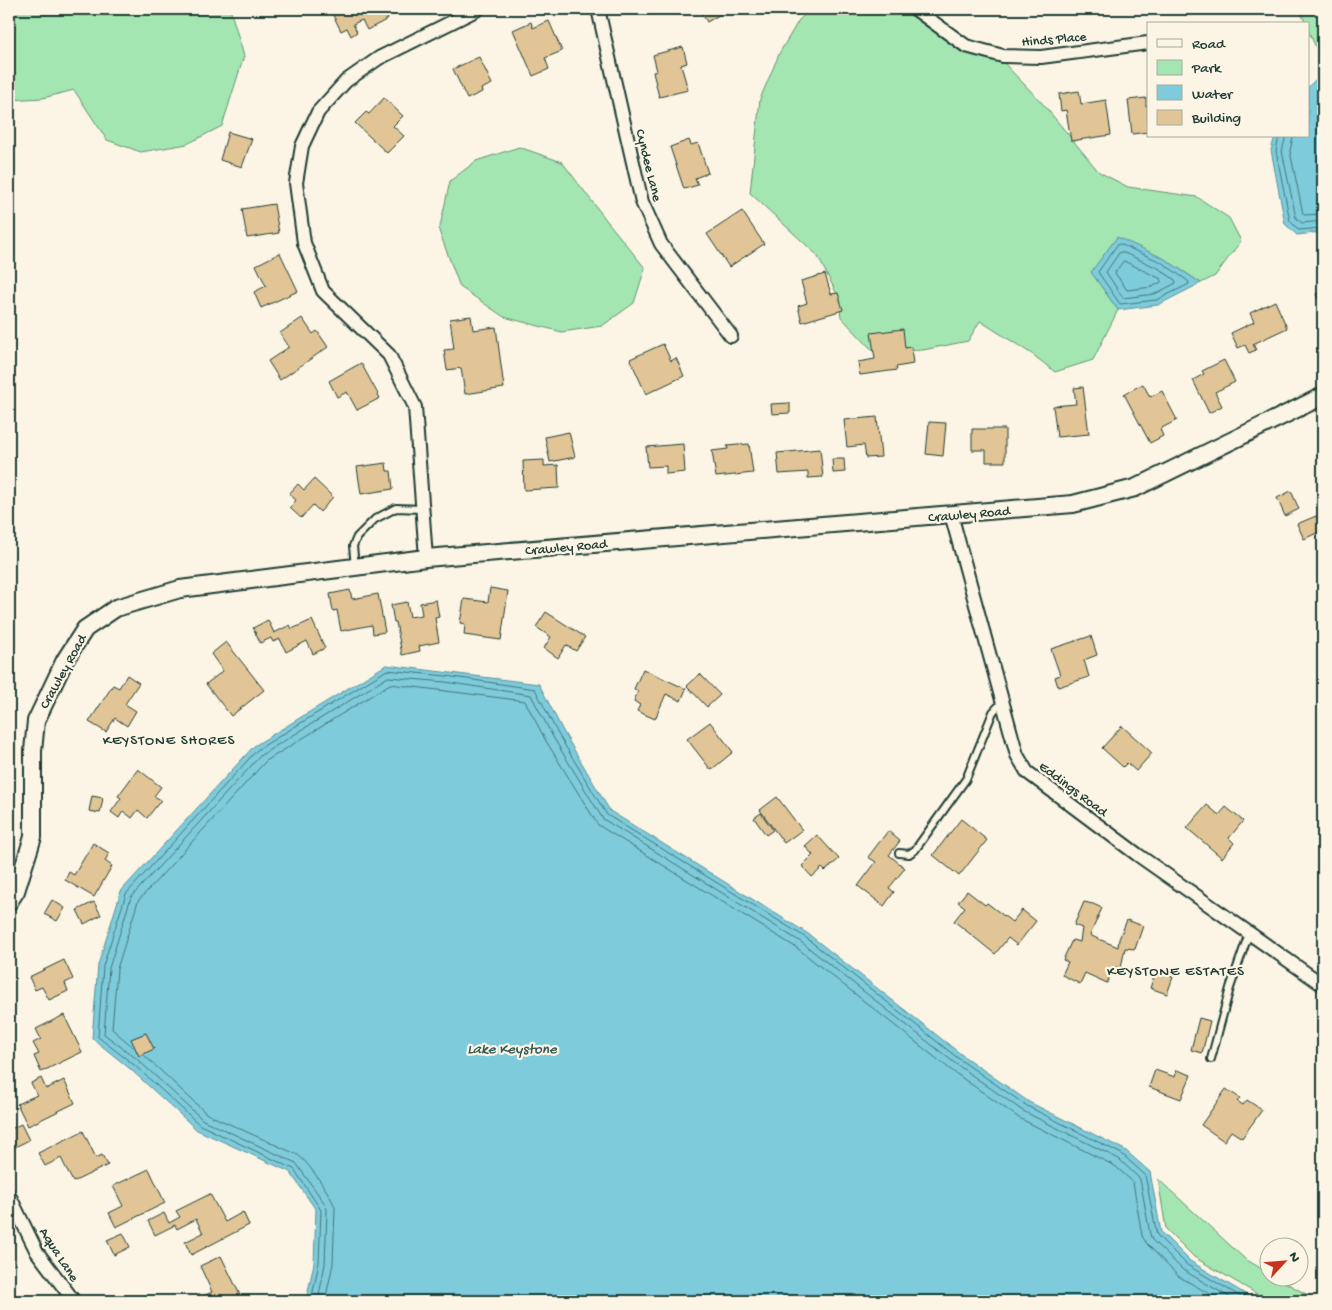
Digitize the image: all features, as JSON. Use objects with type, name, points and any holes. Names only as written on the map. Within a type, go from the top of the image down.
[{"type":"street","points":[[426,558],[415,407],[388,355],[323,291],[304,243],[296,183],[302,146],[318,112],[346,81],[379,58],[478,9]]},
{"type":"street","name":"Cyndee Lane","points":[[598,9],[642,202],[661,244],[731,336]]},
{"type":"street","name":"Hinds Place","points":[[915,9],[966,46],[1003,56],[1041,57],[1147,42]]},
{"type":"street","name":"Crawley Road","points":[[9,902],[16,891],[33,837],[33,751],[36,721],[65,660],[85,629],[116,608],[180,589],[426,558],[1073,504],[1135,488],[1323,396]]},
{"type":"street","name":"Eddings Road","points":[[951,514],[1017,755],[1027,772],[1138,855],[1323,985]]},
{"type":"street","name":"Aqua Lane","points":[[9,1195],[37,1252],[74,1301]]},
{"type":"lane","points":[[355,566],[353,546],[357,537],[375,519],[396,508],[422,509]]},
{"type":"lane","points":[[899,853],[908,854],[915,850],[966,780],[993,712],[1002,702]]},
{"type":"lane","points":[[1211,1059],[1230,988],[1249,933]]},
{"type":"green space","points":[[9,9],[230,9],[244,56],[222,126],[187,144],[141,152],[107,140],[74,90],[43,98],[9,100]]},
{"type":"green space","points":[[811,9],[903,9],[961,52],[1003,62],[1043,104],[1099,172],[1128,187],[1197,197],[1229,218],[1241,241],[1215,276],[1201,283],[1163,258],[1091,272],[1118,310],[1093,360],[1055,372],[1032,354],[980,321],[968,341],[923,350],[874,352],[841,317],[838,296],[817,255],[750,193],[760,99],[780,52],[799,20]]},
{"type":"green space","points":[[1299,9],[1323,9],[1323,75],[1319,76],[1319,54],[1310,34],[1310,22],[1305,22]]},
{"type":"green space","points":[[519,147],[562,162],[645,268],[634,303],[602,326],[562,332],[504,317],[460,287],[439,231],[450,181],[476,161]]},
{"type":"green space","points":[[1158,1179],[1245,1259],[1260,1268],[1260,1288],[1295,1288],[1319,1301],[1269,1301],[1194,1257],[1166,1229]]},
{"type":"water","points":[[1323,75],[1323,232],[1297,235],[1285,224],[1271,150],[1274,138],[1310,138],[1310,85],[1319,76]]},
{"type":"water","points":[[1117,237],[1163,258],[1201,283],[1158,305],[1118,310],[1091,272]]},
{"type":"water","name":"Lake Keystone","points":[[386,665],[539,684],[563,731],[610,811],[807,933],[962,1055],[1029,1102],[1125,1150],[1150,1172],[1161,1232],[1190,1261],[1257,1301],[306,1301],[314,1263],[316,1210],[290,1172],[197,1130],[129,1068],[92,1038],[98,965],[121,891],[254,746]]},
{"type":"building","points":[[330,9],[383,9],[388,19],[367,30],[362,20],[353,24],[357,32],[351,36],[347,28],[341,31]]},
{"type":"building","points":[[699,9],[722,9],[724,12],[707,22]]},
{"type":"building","points":[[549,21],[562,51],[545,58],[549,69],[533,76],[513,30],[531,22],[533,28]]},
{"type":"building","points":[[683,47],[687,63],[681,65],[688,90],[659,97],[653,72],[657,71],[653,55]]},
{"type":"building","points":[[479,57],[492,84],[481,89],[482,92],[467,99],[453,69]]},
{"type":"building","points":[[1079,91],[1081,104],[1106,100],[1111,135],[1071,141],[1066,110],[1061,111],[1059,94]]},
{"type":"building","points":[[384,98],[403,116],[393,126],[404,136],[387,153],[355,123],[366,112],[369,114]]},
{"type":"building","points":[[1146,98],[1147,132],[1132,134],[1128,100]]},
{"type":"building","points":[[228,132],[252,139],[242,167],[220,160]]},
{"type":"building","points":[[689,140],[691,145],[698,143],[708,173],[695,178],[698,185],[684,189],[670,147]]},
{"type":"building","points":[[274,204],[279,233],[247,238],[242,209]]},
{"type":"building","points":[[742,211],[764,244],[729,267],[707,234]]},
{"type":"building","points":[[280,253],[298,291],[261,308],[254,292],[266,286],[256,265]]},
{"type":"building","points":[[825,274],[831,294],[838,293],[843,310],[802,322],[798,306],[807,303],[801,281]]},
{"type":"building","points":[[1323,290],[1323,304],[1321,305],[1316,294]]},
{"type":"building","points":[[1275,301],[1287,328],[1253,344],[1256,350],[1249,353],[1245,345],[1238,348],[1231,333],[1254,322],[1250,313]]},
{"type":"building","points":[[471,316],[473,330],[496,327],[504,388],[465,394],[461,368],[447,370],[444,350],[454,349],[450,319]]},
{"type":"building","points":[[302,318],[313,334],[317,331],[328,347],[280,380],[268,361],[289,347],[280,333]]},
{"type":"building","points":[[903,329],[905,348],[911,347],[913,364],[896,367],[897,370],[860,375],[858,362],[875,359],[871,333]]},
{"type":"building","points":[[663,344],[671,361],[676,358],[684,376],[646,394],[630,359]]},
{"type":"building","points":[[1224,360],[1235,382],[1215,392],[1222,406],[1209,413],[1193,380],[1204,374],[1202,371]]},
{"type":"building","points":[[361,363],[380,398],[357,410],[347,392],[337,397],[329,381]]},
{"type":"building","points":[[1143,384],[1150,397],[1162,391],[1177,420],[1160,429],[1163,436],[1150,443],[1124,394]]},
{"type":"building","points":[[1083,387],[1089,434],[1057,437],[1053,406],[1076,404],[1074,388]]},
{"type":"building","points":[[790,403],[790,413],[772,414],[771,404]]},
{"type":"building","points":[[877,417],[881,457],[866,458],[864,445],[847,447],[844,420]]},
{"type":"building","points":[[929,422],[946,423],[943,456],[926,454]]},
{"type":"building","points":[[972,429],[1005,429],[1005,462],[986,462],[986,450],[972,450]]},
{"type":"building","points":[[569,432],[575,457],[550,462],[545,437]]},
{"type":"building","points":[[683,444],[685,472],[666,474],[666,466],[648,467],[646,447]]},
{"type":"building","points":[[749,444],[753,473],[716,477],[712,451],[728,449],[727,446]]},
{"type":"building","points":[[820,449],[823,477],[808,478],[808,472],[779,474],[777,453]]},
{"type":"building","points":[[832,459],[844,459],[845,472],[833,473]]},
{"type":"building","points":[[544,460],[544,466],[558,465],[559,488],[524,490],[523,461]]},
{"type":"building","points":[[386,463],[387,471],[391,471],[393,489],[361,494],[357,467]]},
{"type":"building","points":[[314,479],[333,497],[320,512],[313,505],[301,518],[290,508],[296,500],[289,494],[298,484],[304,490]]},
{"type":"building","points":[[1291,491],[1299,509],[1285,516],[1277,498]]},
{"type":"building","points":[[1316,516],[1323,530],[1304,539],[1297,524]]},
{"type":"building","points":[[490,588],[508,591],[501,640],[464,635],[465,624],[460,623],[464,599],[488,602]]},
{"type":"building","points":[[350,590],[352,599],[378,594],[385,632],[373,634],[372,625],[341,631],[337,610],[333,611],[330,594]]},
{"type":"building","points":[[436,600],[439,617],[435,618],[439,642],[419,646],[420,651],[402,655],[391,605],[407,602],[410,617],[422,615],[420,603]]},
{"type":"building","points":[[546,612],[585,637],[576,651],[566,645],[558,658],[544,648],[551,637],[536,627]]},
{"type":"building","points":[[268,620],[274,633],[290,625],[292,629],[312,620],[325,648],[313,654],[307,641],[286,652],[280,639],[273,642],[271,638],[260,643],[253,628]]},
{"type":"building","points":[[1091,636],[1097,655],[1084,660],[1089,677],[1058,687],[1055,677],[1060,675],[1051,649]]},
{"type":"building","points":[[226,642],[264,690],[231,716],[206,684],[223,671],[211,654]]},
{"type":"building","points":[[643,669],[686,689],[681,701],[666,694],[655,719],[637,711],[640,705],[634,701],[638,691],[634,689]]},
{"type":"building","points":[[700,674],[720,695],[707,707],[687,686]]},
{"type":"building","points":[[127,675],[139,683],[125,704],[136,711],[127,726],[115,718],[106,732],[89,722],[113,685],[119,688]]},
{"type":"building","points":[[710,722],[733,752],[711,770],[687,739]]},
{"type":"building","points":[[1122,726],[1152,753],[1136,771],[1127,763],[1123,767],[1102,748]]},
{"type":"building","points":[[138,769],[161,787],[154,796],[161,800],[147,818],[138,810],[132,818],[123,811],[119,818],[111,812],[121,798],[118,796]]},
{"type":"building","points":[[92,796],[103,798],[100,813],[89,811]]},
{"type":"building","points":[[777,797],[802,830],[784,843],[760,810]]},
{"type":"building","points":[[1207,805],[1219,815],[1226,807],[1243,821],[1229,838],[1234,843],[1222,858],[1187,828]]},
{"type":"building","points":[[761,813],[773,830],[766,835],[754,818]]},
{"type":"building","points":[[961,819],[987,840],[959,876],[933,855]]},
{"type":"building","points":[[888,831],[900,841],[889,855],[905,868],[889,888],[894,892],[884,906],[858,886],[876,862],[868,857]]},
{"type":"building","points":[[817,835],[839,859],[825,871],[822,868],[812,877],[802,866],[813,855],[805,846]]},
{"type":"building","points":[[93,843],[109,853],[105,861],[112,866],[94,897],[65,880],[69,872],[74,875]]},
{"type":"building","points":[[967,891],[1012,922],[1022,910],[1036,921],[1017,945],[1008,938],[995,954],[954,921],[965,907],[958,902]]},
{"type":"building","points":[[52,900],[65,908],[57,921],[44,914]]},
{"type":"building","points":[[94,902],[101,915],[84,924],[77,910]]},
{"type":"building","points":[[1084,902],[1102,908],[1090,935],[1118,947],[1119,939],[1127,920],[1143,926],[1135,949],[1125,948],[1121,968],[1114,967],[1107,983],[1085,973],[1080,984],[1062,975],[1068,962],[1063,960],[1072,940],[1080,942],[1082,928],[1074,925]]},
{"type":"building","points":[[64,960],[73,979],[65,983],[68,991],[49,1000],[42,987],[35,990],[29,977]]},
{"type":"building","points":[[1156,971],[1173,977],[1167,994],[1150,988]]},
{"type":"building","points":[[64,1015],[82,1052],[41,1072],[34,1056],[39,1054],[33,1043],[41,1039],[36,1029]]},
{"type":"building","points":[[1199,1018],[1210,1021],[1202,1053],[1191,1050]]},
{"type":"building","points":[[146,1033],[154,1049],[139,1056],[131,1039]]},
{"type":"building","points":[[1155,1070],[1175,1077],[1177,1070],[1191,1075],[1181,1099],[1149,1087]]},
{"type":"building","points":[[41,1078],[46,1089],[64,1080],[75,1103],[28,1126],[17,1104],[37,1095],[31,1083]]},
{"type":"building","points":[[1226,1089],[1240,1098],[1237,1101],[1243,1105],[1247,1100],[1262,1110],[1242,1138],[1231,1131],[1224,1141],[1201,1125]]},
{"type":"building","points":[[21,1124],[29,1140],[15,1147],[9,1136],[9,1130]]},
{"type":"building","points":[[83,1131],[96,1158],[102,1155],[108,1165],[73,1182],[61,1158],[45,1166],[38,1153]]},
{"type":"building","points":[[149,1169],[165,1203],[116,1227],[109,1213],[123,1206],[113,1186]]},
{"type":"building","points":[[210,1194],[225,1222],[243,1212],[249,1225],[191,1255],[185,1242],[203,1233],[196,1219],[177,1229],[175,1225],[155,1235],[148,1221],[164,1213],[169,1223],[180,1217],[176,1211]]},
{"type":"building","points":[[123,1233],[130,1247],[114,1255],[107,1240]]},
{"type":"building","points":[[9,1251],[15,1264],[9,1267]]},
{"type":"building","points":[[221,1256],[241,1297],[231,1301],[192,1301],[212,1292],[200,1266]]},
{"type":"district","name":"KEYSTONE SHORES","points":[[169,739]]},
{"type":"district","name":"KEYSTONE ESTATES","points":[[1176,970]]}]
